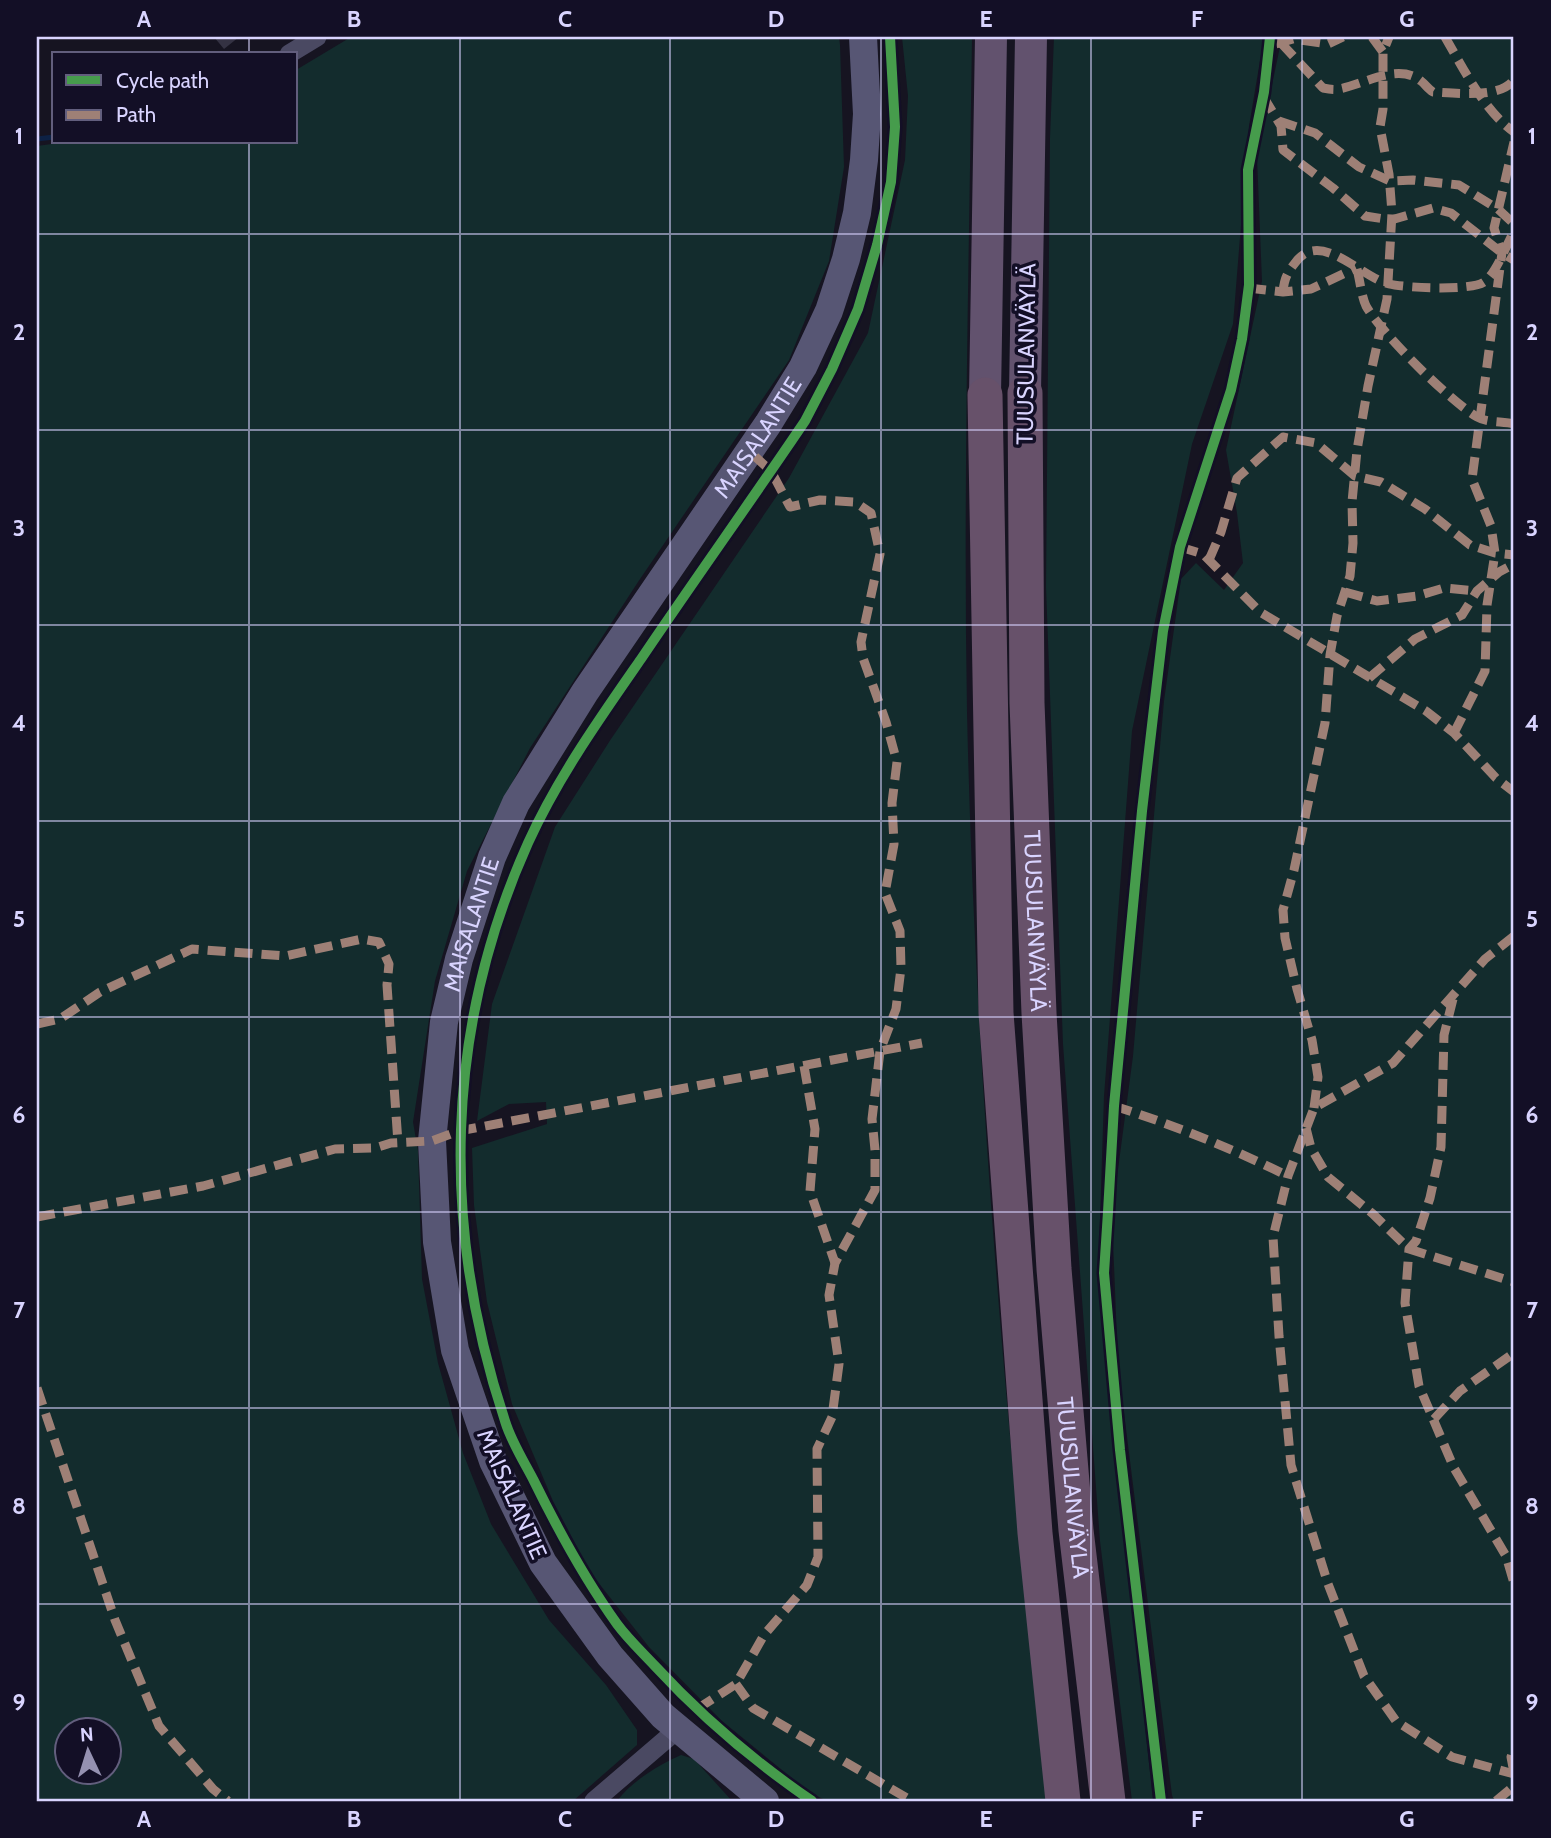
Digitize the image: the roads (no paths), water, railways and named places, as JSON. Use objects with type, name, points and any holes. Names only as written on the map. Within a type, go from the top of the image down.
[{"type":"highway","name":"TUUSULANVÄYLÄ","points":[[991,37],[985,395],[996,1013],[1035,1534],[1063,1801]]},
{"type":"highway","name":"TUUSULANVÄYLÄ","points":[[1031,37],[1025,393],[1027,703],[1041,1054],[1054,1269],[1076,1530],[1108,1801]]},
{"type":"main road","name":"MAISALANTIE","points":[[765,1801],[663,1716],[610,1656],[543,1563],[493,1461],[455,1350],[437,1242],[432,1140],[444,1022],[459,959],[492,857],[516,803],[584,692],[768,424],[803,367],[829,312],[857,213],[864,160],[867,114],[863,37]]},
{"type":"street","points":[[292,52],[317,37]]},
{"type":"street","points":[[594,1801],[678,1729]]},
{"type":"waterway","points":[[37,139],[52,137]]}]
